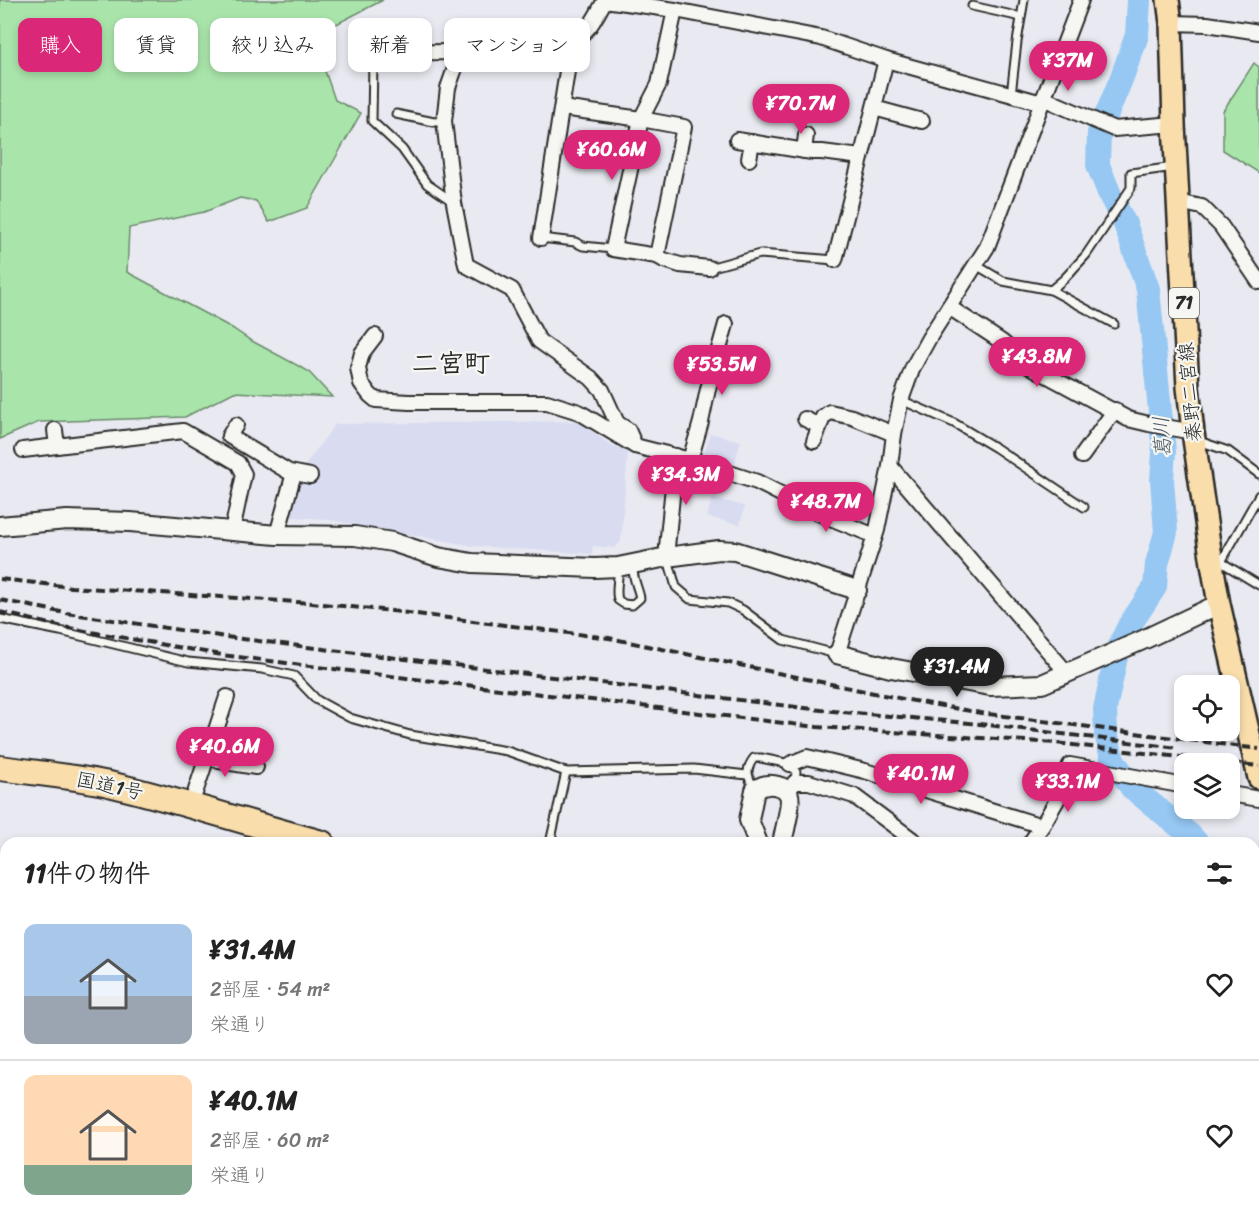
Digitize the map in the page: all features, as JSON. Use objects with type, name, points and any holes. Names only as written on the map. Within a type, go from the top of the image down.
[{"type":"highway","name":"国道1号","points":[[0,768],[107,784],[191,805],[301,837]]},
{"type":"main road","name":"秦野二宮線","points":[[1168,0],[1171,23],[1189,434],[1217,563],[1219,604],[1259,778]]},
{"type":"street","points":[[590,26],[605,0],[676,5],[821,38],[886,60],[1011,95],[1042,101],[1081,114],[1114,129],[1174,124]]},
{"type":"street","points":[[1081,0],[987,247],[913,367],[901,400],[875,536],[837,654],[891,668],[990,686],[1042,684],[1219,604]]},
{"type":"street","points":[[676,5],[659,84],[641,119],[613,249],[657,256],[680,265],[709,268]]},
{"type":"street","points":[[1171,23],[1207,24],[1259,32]]},
{"type":"street","points":[[835,260],[886,60]]},
{"type":"street","points":[[454,72],[448,88],[444,121],[454,203],[466,265],[512,290],[539,341],[591,378],[602,390],[617,423],[628,430],[635,446]]},
{"type":"street","points":[[541,238],[567,72]]},
{"type":"street","points":[[562,108],[684,127],[657,256]]},
{"type":"street","points":[[874,108],[922,121]]},
{"type":"street","points":[[804,151],[806,135]]},
{"type":"street","points":[[737,140],[861,157]]},
{"type":"street","points":[[749,159],[752,142]]},
{"type":"street","points":[[1178,202],[1202,207],[1221,226],[1259,282]]},
{"type":"street","points":[[949,307],[1002,342],[1028,365],[1128,418],[1189,434]]},
{"type":"street","points":[[690,460],[726,324]]},
{"type":"street","points":[[375,336],[362,353],[358,368],[361,383],[370,396],[376,400],[547,402],[579,412],[635,446],[690,460],[757,482],[818,513],[875,536]]},
{"type":"street","points":[[1083,456],[1115,410]]},
{"type":"street","points":[[814,441],[823,417],[830,412],[852,417],[894,434]]},
{"type":"street","points":[[805,419],[819,426]]},
{"type":"street","points":[[236,424],[229,436],[289,472],[310,476]]},
{"type":"street","points":[[55,430],[57,446]]},
{"type":"street","points":[[23,450],[183,431],[238,464],[244,474],[232,531]]},
{"type":"street","points":[[668,556],[666,547],[676,456]]},
{"type":"street","points":[[890,466],[1070,671]]},
{"type":"street","points":[[277,535],[294,473]]},
{"type":"street","points":[[0,526],[78,520],[130,522],[277,535],[355,536],[392,542],[438,557],[472,563],[595,568],[625,566],[668,556],[719,550],[735,551],[857,590]]},
{"type":"street","points":[[191,805],[227,697]]},
{"type":"street","points":[[208,754],[219,761],[256,766]]},
{"type":"street","points":[[790,764],[807,757],[865,771],[1042,826]]},
{"type":"street","points":[[1034,837],[1057,800],[1070,765],[1174,784]]},
{"type":"street","points":[[757,837],[749,820],[751,782],[761,786],[770,784],[792,786],[809,782],[854,796],[908,837]]},
{"type":"street","points":[[783,837],[792,786]]},
{"type":"street","points":[[1240,796],[1259,800]]},
{"type":"lane","points":[[1011,95],[1024,0]]},
{"type":"lane","points":[[972,6],[1021,17]]},
{"type":"lane","points":[[373,72],[372,121],[402,149],[427,184],[454,203]]},
{"type":"lane","points":[[396,114],[434,122],[444,121]]},
{"type":"lane","points":[[1051,290],[1086,255],[1131,188],[1131,172],[1177,166]]},
{"type":"lane","points":[[541,238],[613,249]]},
{"type":"lane","points":[[709,268],[760,254],[835,260]]},
{"type":"lane","points":[[976,265],[1003,281],[1051,290],[1114,324]]},
{"type":"lane","points":[[901,400],[954,423],[1084,507]]},
{"type":"lane","points":[[1189,434],[1228,451],[1259,474]]},
{"type":"lane","points":[[1259,495],[1217,563],[1259,585]]},
{"type":"lane","points":[[668,556],[675,587],[690,599],[728,603],[743,610],[783,640],[837,654]]},
{"type":"lane","points":[[625,566],[632,573],[640,598],[632,605],[618,600],[616,594],[619,576],[625,566]]},
{"type":"lane","points":[[0,619],[188,662],[262,669],[294,676],[317,700],[350,718],[410,735],[507,751],[566,772],[694,769],[751,782],[748,765],[754,758],[761,758],[790,764],[796,772],[792,786]]},
{"type":"lane","points":[[551,837],[566,772]]},
{"type":"shaded area","points":[[578,421],[612,446],[628,451],[621,542],[614,548],[593,546],[592,554],[473,546],[324,519],[289,517],[297,481],[308,483],[311,471],[303,468],[335,424]]},
{"type":"shaded area","points":[[710,433],[741,441],[733,468],[703,459]]},
{"type":"shaded area","points":[[712,498],[745,506],[740,525],[707,517]]},
{"type":"green space","points":[[0,0],[383,0],[336,24],[336,18],[210,18],[210,72],[325,72],[335,100],[361,113],[307,208],[269,222],[256,201],[240,198],[204,212],[129,228],[127,272],[308,371],[332,397],[234,392],[185,417],[39,422],[0,439]]},
{"type":"green space","points":[[1254,63],[1259,67],[1259,173],[1223,150],[1223,111]]},
{"type":"waterway","name":"葛川","points":[[1139,0],[1137,35],[1099,133],[1098,165],[1125,224],[1148,289],[1164,452],[1162,480],[1166,532],[1157,564],[1155,587],[1129,626],[1116,657],[1105,709],[1106,733],[1112,758],[1132,788],[1192,837]]},
{"type":"railway","points":[[0,579],[71,587],[312,603],[609,638],[981,713],[1259,749]]},
{"type":"railway","points":[[0,600],[66,613],[226,637],[821,710],[980,724],[1178,748]]},
{"type":"railway","points":[[0,612],[63,627],[222,655],[382,675],[817,727],[1056,743],[1259,766]]},
{"type":"district","name":"二宮町","points":[[451,363]]}]
